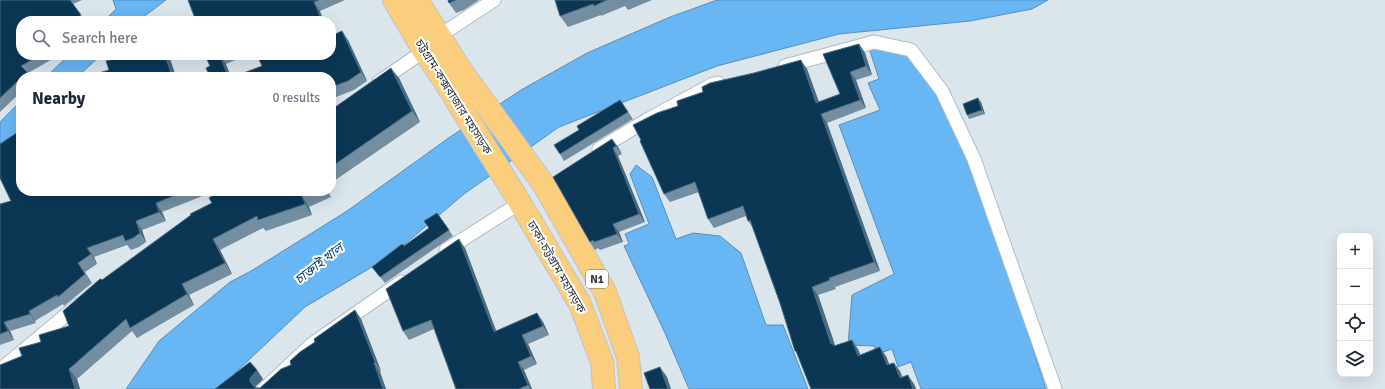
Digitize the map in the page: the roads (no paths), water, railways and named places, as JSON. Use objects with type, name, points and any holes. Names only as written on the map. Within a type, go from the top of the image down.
[{"type":"highway","name":"চট্টগ্রাম-কক্সবাজার মহাসড়ক","points":[[394,0],[424,51],[452,74],[546,180],[605,292],[628,358],[631,389]]},
{"type":"highway","name":"চট্টগ্রাম-কক্সবাজার মহাসড়ক","points":[[417,0],[439,36],[452,74],[517,198]]},
{"type":"highway","name":"ঢাকা-চট্টগ্রাম মহাসড়ক","points":[[517,198],[580,304],[602,362],[604,389]]},
{"type":"street","points":[[439,36],[494,0]]},
{"type":"street","points":[[773,70],[874,42],[911,50],[942,90],[974,159],[1054,389]]},
{"type":"street","points":[[368,90],[424,51]]},
{"type":"street","points":[[589,155],[647,120],[714,84],[728,80]]},
{"type":"street","points":[[434,259],[517,198]]},
{"type":"street","points":[[264,389],[312,344],[408,277]]},
{"type":"street","points":[[0,370],[84,300]]},
{"type":"water","points":[[113,0],[166,0],[145,16],[109,16],[116,9]]},
{"type":"water","name":"চাক্তাই খাল","points":[[717,0],[1048,0],[1032,9],[970,21],[839,34],[717,66],[559,127],[464,194],[392,255],[305,307],[218,389],[126,389],[159,341],[230,282],[251,271],[347,211],[450,137],[521,90],[587,53],[670,17]]},
{"type":"water","points":[[869,48],[906,53],[936,95],[964,151],[1025,324],[1046,389],[921,389],[911,362],[898,367],[892,349],[877,354],[874,346],[848,345],[852,295],[894,274],[839,125],[880,110],[868,83],[879,79]]},
{"type":"water","points":[[64,60],[96,60],[82,72],[51,72]]},
{"type":"water","points":[[16,106],[16,134],[0,148],[0,122]]},
{"type":"water","points":[[636,165],[652,177],[676,239],[693,233],[720,236],[741,253],[766,325],[783,325],[808,389],[689,389],[665,333],[624,246],[629,244],[625,234],[649,224],[630,174]]}]
